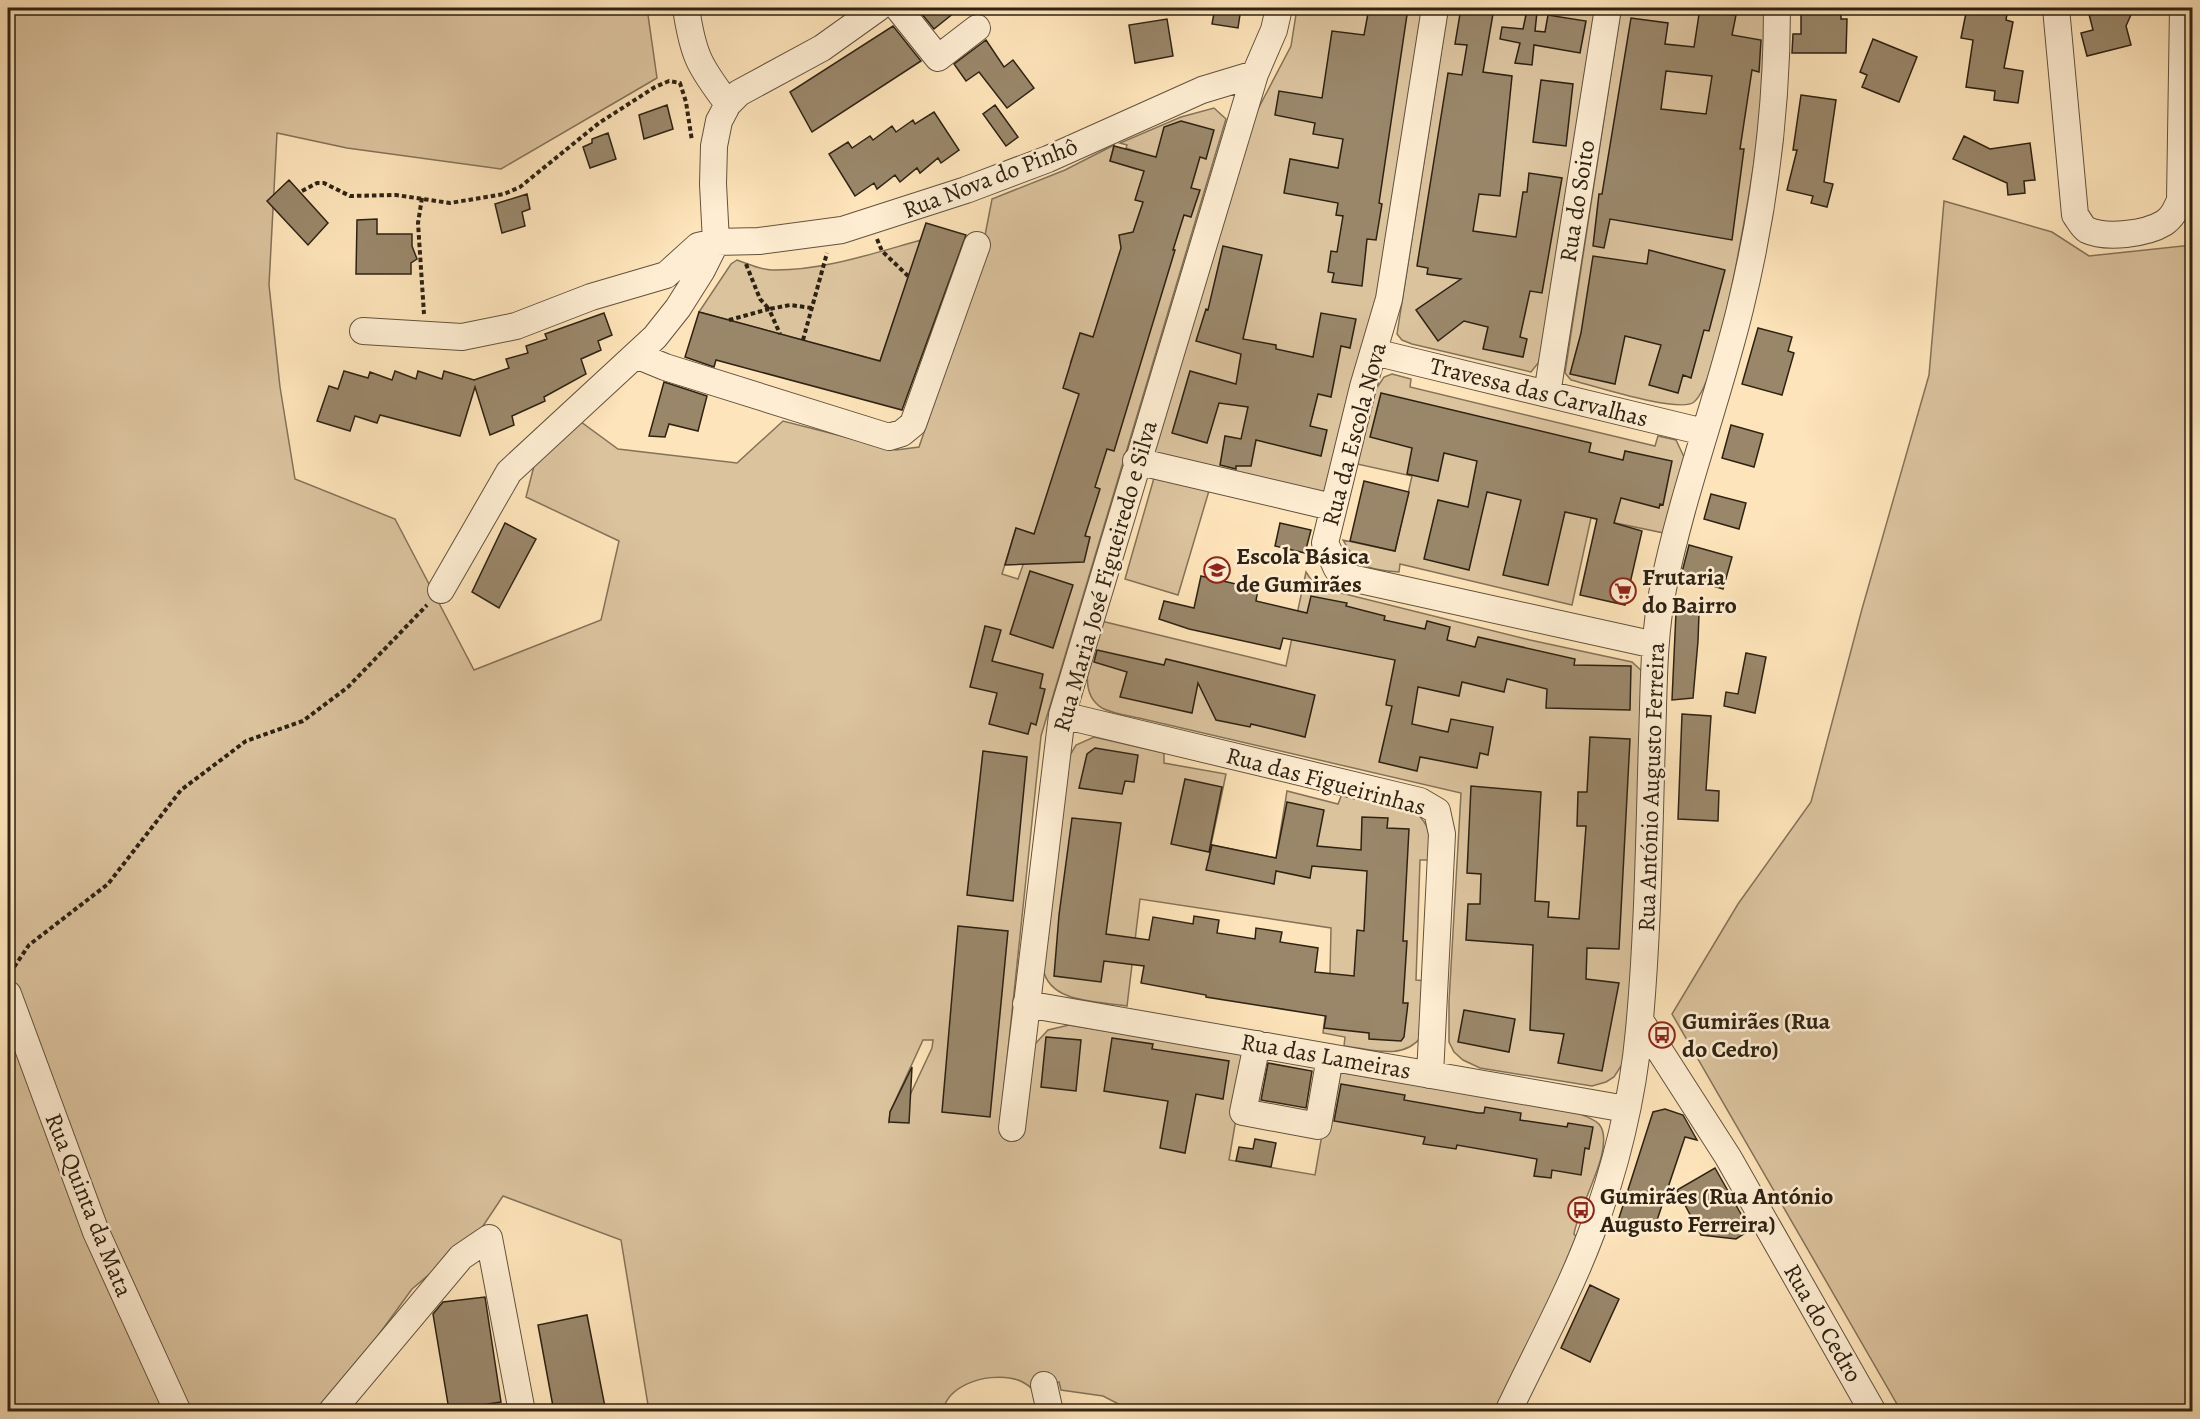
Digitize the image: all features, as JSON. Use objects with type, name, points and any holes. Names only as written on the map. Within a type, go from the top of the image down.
[{"type":"street","points":[[686,8],[692,47],[705,73],[728,104]]},
{"type":"street","points":[[441,591],[509,472],[655,337],[678,308],[716,242],[714,146],[719,121],[728,104],[747,89],[822,48],[878,8]]},
{"type":"street","points":[[898,8],[938,58],[977,28]]},
{"type":"street","name":"Rua Maria José Figueiredo e Silva","points":[[1012,1128],[1062,715],[1136,461],[1255,74],[1274,30],[1279,8]]},
{"type":"street","name":"Rua da Escola Nova","points":[[1435,8],[1398,254],[1389,299],[1362,387],[1325,543],[1337,569],[1351,578],[1655,645]]},
{"type":"street","name":"Rua do Soito","points":[[1547,394],[1608,8]]},
{"type":"street","name":"Rua António Augusto Ferreira","points":[[1508,1412],[1591,1234],[1626,1109],[1635,1065],[1640,1020],[1655,645],[1663,590],[1704,432],[1740,308],[1757,226],[1772,123],[1777,58],[1777,8]]},
{"type":"street","points":[[2056,8],[2075,215],[2084,229],[2100,234],[2124,233],[2164,223],[2173,215],[2180,200],[2183,8]]},
{"type":"street","name":"Rua Nova do Pinhô","points":[[363,331],[462,337],[516,326],[591,297],[666,275],[698,246],[716,242],[802,236],[870,222],[1048,159],[1202,90],[1255,74]]},
{"type":"street","points":[[636,355],[665,368],[889,437],[902,433],[913,424],[977,245]]},
{"type":"street","name":"Travessa das Carvalhas","points":[[1374,352],[1704,432]]},
{"type":"street","points":[[1136,461],[1332,507]]},
{"type":"street","name":"Rua das Figueirinhas","points":[[1062,715],[1420,801],[1437,811],[1442,834],[1430,1075]]},
{"type":"street","name":"Rua Quinta da Mata","points":[[8,994],[96,1232],[178,1412]]},
{"type":"street","name":"Rua das Lameiras","points":[[1026,1004],[1626,1109]]},
{"type":"street","name":"Rua do Cedro","points":[[1640,1020],[1728,1157],[1873,1412]]},
{"type":"street","points":[[1257,1044],[1243,1112],[1318,1126],[1330,1057]]},
{"type":"street","points":[[331,1412],[461,1257],[489,1238],[522,1412]]},
{"type":"street","points":[[1044,1385],[1050,1412]]},
{"type":"path","points":[[302,191],[316,183],[324,183],[350,196],[376,194],[450,203],[479,200],[520,187],[599,123],[655,87],[669,81],[680,83],[686,102],[692,144]]},
{"type":"path","points":[[422,198],[418,222],[426,335]]},
{"type":"path","points":[[870,222],[882,251],[908,276]]},
{"type":"path","points":[[746,263],[760,298],[769,309],[780,334]]},
{"type":"path","points":[[803,340],[825,263]]},
{"type":"path","points":[[729,320],[790,305],[812,308]]},
{"type":"path","points":[[8,976],[29,945],[108,884],[181,790],[246,741],[303,720],[348,687],[441,591]]},
{"type":"shaded area","points":[[8,8],[647,8],[657,78],[501,169],[347,148],[277,133],[269,285],[280,387],[295,479],[395,519],[474,670],[601,620],[619,541],[526,497],[534,466],[581,422],[618,449],[737,463],[783,421],[896,450],[919,447],[977,277],[992,199],[1065,170],[1114,145],[1110,161],[1136,169],[1141,153],[1126,148],[1127,145],[1120,143],[1181,117],[1214,108],[1226,119],[1041,736],[1000,1126],[1033,1058],[1035,1044],[1048,1030],[1069,1025],[1247,1054],[1229,1160],[1315,1175],[1333,1071],[1574,1112],[1594,1120],[1599,1124],[1603,1134],[1603,1147],[1595,1177],[1577,1222],[1574,1234],[1579,1240],[1498,1411],[1132,1411],[1103,1396],[1061,1390],[1059,1382],[1031,1388],[1023,1382],[1002,1377],[968,1383],[950,1397],[942,1411],[649,1411],[621,1240],[503,1196],[479,1232],[412,1289],[323,1411],[8,1411]],"holes":[[[1081,333],[1097,339],[1071,361]],[[1016,528],[1034,534],[1018,579],[1002,574]],[[923,1040],[933,1040],[932,1048],[910,1095],[889,1122],[890,1112]]]},
{"type":"shaded area","points":[[1297,8],[1424,8],[1376,313],[1325,496],[1152,459],[1257,111],[1291,46]]},
{"type":"shaded area","points":[[1448,8],[1596,8],[1541,353],[1539,362],[1531,372],[1412,344],[1402,340],[1397,334]]},
{"type":"shaded area","points":[[1621,8],[1767,8],[1765,85],[1748,200],[1728,304],[1717,349],[1705,383],[1694,402],[1686,405],[1654,402],[1615,392],[1571,380],[1565,373]]},
{"type":"shaded area","points":[[1944,201],[2052,232],[2089,256],[2192,245],[2192,1411],[1901,1411],[1672,1014],[1738,904],[1811,802],[1862,609],[1929,375]]},
{"type":"shaded area","points":[[921,240],[880,361],[699,312],[731,264],[737,260],[768,270],[810,268]]},
{"type":"shaded area","points":[[1392,374],[1411,379],[1410,387],[1655,446],[1658,436],[1676,440],[1684,457],[1664,533],[1591,518],[1572,605],[1400,564],[1399,572],[1380,570],[1365,565],[1353,556],[1343,540],[1395,551],[1412,476],[1357,464],[1376,389],[1384,377]]},
{"type":"shaded area","points":[[1156,471],[1211,484],[1178,595],[1125,579]]},
{"type":"shaded area","points":[[1306,572],[1312,581],[1329,590],[1530,640],[1632,662],[1644,673],[1632,968],[1623,1063],[1614,1077],[1606,1082],[1592,1086],[1480,1068],[1463,1060],[1454,1052],[1449,1042],[1449,1002],[1461,793],[1116,713],[1102,708],[1093,700],[1087,679],[1088,667],[1101,621],[1286,666]]},
{"type":"shaded area","points":[[1094,737],[1164,753],[1164,763],[1226,774],[1211,845],[1276,858],[1287,791],[1338,804],[1342,794],[1415,812],[1421,817],[1429,834],[1430,860],[1420,860],[1416,980],[1426,981],[1421,1037],[1405,1049],[1386,1052],[1344,1046],[1345,1037],[1323,1033],[1330,973],[1331,928],[1140,899],[1127,1006],[1077,999],[1055,989],[1047,980],[1043,969],[1067,760],[1076,745]]},
{"type":"building","points":[[917,8],[960,8],[934,29]]},
{"type":"building","points":[[1215,8],[1241,8],[1238,28],[1212,24]]},
{"type":"building","points":[[1369,8],[1408,8],[1379,203],[1382,204],[1376,240],[1367,239],[1362,286],[1332,282],[1334,273],[1328,272],[1331,251],[1337,252],[1343,216],[1336,215],[1338,203],[1284,193],[1290,159],[1338,168],[1343,139],[1313,134],[1315,123],[1275,115],[1279,91],[1322,98],[1332,31],[1364,35]]},
{"type":"building","points":[[1461,8],[1494,8],[1483,72],[1512,76],[1500,196],[1479,194],[1473,231],[1516,237],[1523,192],[1527,192],[1529,173],[1562,178],[1542,293],[1530,291],[1520,337],[1527,339],[1523,357],[1483,349],[1488,327],[1464,321],[1438,341],[1416,310],[1461,279],[1427,274],[1428,268],[1417,266],[1448,73],[1462,75],[1467,45],[1455,44]]},
{"type":"building","points":[[1700,8],[1719,8],[1719,14],[1736,15],[1732,35],[1761,40],[1759,72],[1752,70],[1740,149],[1744,149],[1732,240],[1610,219],[1604,248],[1593,246],[1599,194],[1602,194],[1631,18],[1668,23],[1665,44],[1694,47]],"holes":[[[1666,71],[1712,76],[1706,114],[1661,109]]]},
{"type":"building","points":[[1801,8],[1841,8],[1841,19],[1847,19],[1846,53],[1792,53],[1793,34],[1801,34]]},
{"type":"building","points":[[1967,8],[2008,8],[2006,20],[2013,22],[2004,68],[2023,71],[2018,103],[1994,100],[1995,91],[1966,87],[1973,40],[1961,38]]},
{"type":"building","points":[[2134,8],[2126,26],[2131,45],[2087,56],[2081,33],[2093,30],[2088,10]]},
{"type":"building","points":[[1527,10],[1537,12],[1535,31],[1545,32],[1548,15],[1586,21],[1580,53],[1534,45],[1532,65],[1515,63],[1520,43],[1500,39],[1502,27],[1523,29]]},
{"type":"building","points":[[1167,19],[1173,56],[1135,63],[1129,25]]},
{"type":"building","points":[[893,26],[921,61],[812,132],[790,92]]},
{"type":"building","points":[[1873,39],[1917,57],[1899,102],[1862,87],[1867,75],[1860,72]]},
{"type":"building","points":[[986,40],[1004,67],[1013,60],[1034,88],[1007,108],[979,72],[966,81],[954,64]]},
{"type":"building","points":[[1541,80],[1573,84],[1566,146],[1533,142]]},
{"type":"building","points":[[1801,95],[1836,100],[1824,182],[1833,184],[1827,207],[1811,203],[1813,196],[1787,190],[1797,150],[1793,150]]},
{"type":"building","points":[[667,105],[673,129],[644,139],[639,115]]},
{"type":"building","points":[[995,105],[1018,137],[1006,146],[983,114]]},
{"type":"building","points":[[934,112],[959,150],[941,163],[938,158],[920,173],[917,168],[900,182],[895,175],[877,189],[874,183],[855,196],[829,154],[848,142],[852,148],[870,136],[873,140],[892,126],[896,132],[913,120],[915,124]]},
{"type":"building","points":[[1181,121],[1214,130],[1206,159],[1200,157],[1191,188],[1200,190],[1191,217],[1184,215],[1114,451],[1107,449],[1095,487],[1100,489],[1085,536],[1090,537],[1084,562],[1005,565],[1016,528],[1034,534],[1079,394],[1063,388],[1080,333],[1093,337],[1121,248],[1119,235],[1133,232],[1143,202],[1135,200],[1144,171],[1110,161],[1114,146],[1156,157],[1164,127]]},
{"type":"building","points":[[608,133],[616,159],[590,168],[583,147],[592,143],[592,139]]},
{"type":"building","points":[[1964,136],[1990,149],[2030,143],[2035,180],[2024,181],[2025,193],[2008,195],[2007,183],[1953,159]]},
{"type":"building","points":[[289,180],[328,223],[308,245],[267,201]]},
{"type":"building","points":[[527,194],[530,209],[522,212],[525,226],[502,233],[495,204]]},
{"type":"building","points":[[377,219],[377,234],[412,234],[412,246],[417,259],[411,263],[411,274],[356,274],[357,220]]},
{"type":"building","points":[[926,223],[966,235],[902,410],[716,360],[714,367],[685,357],[699,312],[880,361]]},
{"type":"building","points":[[1223,246],[1262,255],[1243,339],[1276,345],[1276,349],[1313,357],[1321,313],[1356,319],[1350,348],[1341,346],[1331,397],[1318,394],[1310,426],[1327,430],[1321,456],[1256,440],[1251,466],[1236,466],[1236,469],[1220,465],[1225,436],[1241,439],[1248,407],[1219,403],[1207,443],[1172,433],[1190,371],[1236,384],[1241,354],[1196,341],[1206,309],[1208,310]]},
{"type":"building","points":[[1649,250],[1725,270],[1709,331],[1704,330],[1691,378],[1683,375],[1678,393],[1649,385],[1661,345],[1625,336],[1615,384],[1570,374],[1581,333],[1593,256],[1647,264]]},
{"type":"building","points":[[604,313],[612,335],[598,341],[601,350],[581,359],[586,374],[544,397],[545,401],[512,416],[514,425],[490,435],[475,387],[460,436],[380,415],[377,423],[355,416],[350,431],[317,421],[329,386],[338,389],[344,371],[368,378],[370,372],[392,380],[395,371],[416,379],[418,371],[442,379],[444,371],[474,380],[509,368],[506,359],[528,353],[526,346],[547,339],[545,334]]},
{"type":"building","points":[[1758,328],[1792,337],[1788,351],[1794,353],[1782,395],[1742,384]]},
{"type":"building","points":[[664,382],[707,396],[698,431],[669,424],[665,437],[649,436]]},
{"type":"building","points":[[1381,393],[1591,443],[1589,452],[1623,460],[1625,451],[1672,461],[1663,505],[1660,504],[1659,508],[1621,498],[1614,523],[1642,531],[1625,605],[1580,595],[1597,519],[1565,512],[1548,585],[1503,575],[1521,500],[1487,492],[1469,570],[1424,559],[1438,500],[1468,507],[1477,461],[1444,453],[1438,481],[1407,474],[1412,448],[1370,437]]},
{"type":"building","points":[[1731,425],[1763,434],[1754,467],[1722,458]]},
{"type":"building","points":[[1364,481],[1409,492],[1395,551],[1350,541]]},
{"type":"building","points":[[1711,494],[1746,503],[1739,529],[1704,519]]},
{"type":"building","points":[[505,523],[536,539],[499,608],[472,592]]},
{"type":"building","points":[[1280,523],[1311,530],[1305,553],[1275,546]]},
{"type":"building","points":[[1689,545],[1732,557],[1723,589],[1681,576]]},
{"type":"building","points":[[1030,571],[1073,585],[1053,648],[1010,634]]},
{"type":"building","points":[[1201,576],[1258,589],[1256,601],[1307,613],[1311,596],[1347,603],[1346,606],[1385,616],[1384,620],[1425,629],[1427,621],[1450,627],[1447,640],[1475,647],[1478,637],[1575,659],[1574,665],[1631,666],[1630,710],[1546,708],[1547,689],[1507,679],[1504,692],[1462,682],[1459,696],[1418,687],[1412,724],[1448,732],[1451,719],[1493,727],[1488,755],[1480,753],[1477,768],[1420,757],[1417,771],[1379,762],[1392,706],[1386,705],[1395,660],[1283,638],[1280,649],[1189,629],[1159,619],[1164,601],[1194,608]]},
{"type":"building","points":[[1676,612],[1699,614],[1698,641],[1693,698],[1672,700]]},
{"type":"building","points":[[985,626],[1001,630],[992,661],[1043,674],[1040,688],[1045,689],[1036,725],[1031,723],[1028,734],[989,724],[997,693],[970,687]]},
{"type":"building","points":[[1097,650],[1164,665],[1166,659],[1315,695],[1305,737],[1251,724],[1250,727],[1216,720],[1198,683],[1192,713],[1120,697],[1127,672],[1094,662]]},
{"type":"building","points":[[1746,653],[1766,657],[1755,713],[1724,706],[1726,692],[1738,694]]},
{"type":"building","points":[[1682,714],[1711,716],[1706,790],[1719,791],[1718,821],[1678,819]]},
{"type":"building","points":[[1590,737],[1630,739],[1619,949],[1587,948],[1586,979],[1619,983],[1602,1071],[1558,1063],[1564,1034],[1530,1030],[1533,945],[1466,940],[1468,904],[1480,904],[1481,874],[1467,873],[1471,786],[1541,792],[1535,901],[1549,902],[1548,917],[1579,919],[1586,826],[1577,826],[1578,792],[1587,792]]},
{"type":"building","points":[[1095,748],[1138,755],[1134,782],[1125,781],[1122,794],[1079,788],[1087,754]]},
{"type":"building","points":[[983,751],[1027,757],[1013,901],[967,895]]},
{"type":"building","points":[[1185,779],[1222,787],[1209,852],[1171,844]]},
{"type":"building","points":[[1287,802],[1324,810],[1317,846],[1361,850],[1362,817],[1388,818],[1387,828],[1409,829],[1403,941],[1407,941],[1403,1003],[1408,1003],[1404,1037],[1401,1041],[1369,1039],[1369,1033],[1324,1028],[1326,1016],[1206,997],[1206,995],[1141,983],[1144,966],[1104,961],[1101,982],[1054,976],[1059,915],[1072,818],[1121,823],[1106,934],[1149,940],[1153,917],[1193,924],[1194,916],[1219,920],[1217,933],[1255,939],[1256,928],[1282,932],[1280,942],[1318,948],[1315,972],[1354,976],[1357,930],[1364,931],[1367,871],[1312,866],[1310,878],[1276,871],[1274,884],[1206,870],[1212,845],[1276,858]]},
{"type":"building","points":[[958,926],[1008,931],[990,1117],[942,1112]]},
{"type":"building","points":[[1464,1010],[1515,1019],[1509,1052],[1458,1042]]},
{"type":"building","points":[[1046,1037],[1081,1040],[1076,1091],[1041,1087]]},
{"type":"building","points":[[1112,1038],[1153,1044],[1152,1049],[1229,1061],[1223,1099],[1196,1094],[1185,1153],[1160,1148],[1168,1101],[1104,1091]]},
{"type":"building","points":[[1268,1063],[1312,1071],[1306,1108],[1261,1100]]},
{"type":"building","points":[[912,1067],[909,1123],[889,1122],[890,1112]]},
{"type":"building","points":[[1341,1084],[1405,1095],[1404,1100],[1478,1113],[1484,1113],[1485,1107],[1521,1113],[1520,1120],[1567,1127],[1568,1123],[1593,1127],[1589,1149],[1585,1148],[1581,1175],[1552,1170],[1551,1178],[1534,1176],[1537,1159],[1457,1145],[1456,1149],[1423,1144],[1425,1137],[1334,1121]]},
{"type":"building","points":[[1665,1109],[1683,1115],[1697,1140],[1685,1137],[1653,1232],[1618,1221],[1653,1112]]},
{"type":"building","points":[[1255,1139],[1276,1143],[1271,1167],[1236,1161],[1239,1147],[1253,1149]]},
{"type":"building","points":[[1715,1168],[1750,1230],[1736,1239],[1701,1235],[1677,1190]]},
{"type":"building","points":[[1590,1285],[1619,1299],[1590,1362],[1561,1348]]},
{"type":"building","points":[[485,1297],[501,1402],[449,1410],[433,1314],[443,1302]]},
{"type":"building","points":[[587,1315],[606,1412],[554,1412],[538,1325]]},
{"type":"place","name":"Escola Básica de Gumirães","points":[[1217,570]]},
{"type":"place","name":"Frutaria do Bairro","points":[[1623,591]]},
{"type":"place","name":"Gumirães (Rua do Cedro)","points":[[1662,1035]]},
{"type":"place","name":"Gumirães (Rua António Augusto Ferreira)","points":[[1581,1210]]}]
